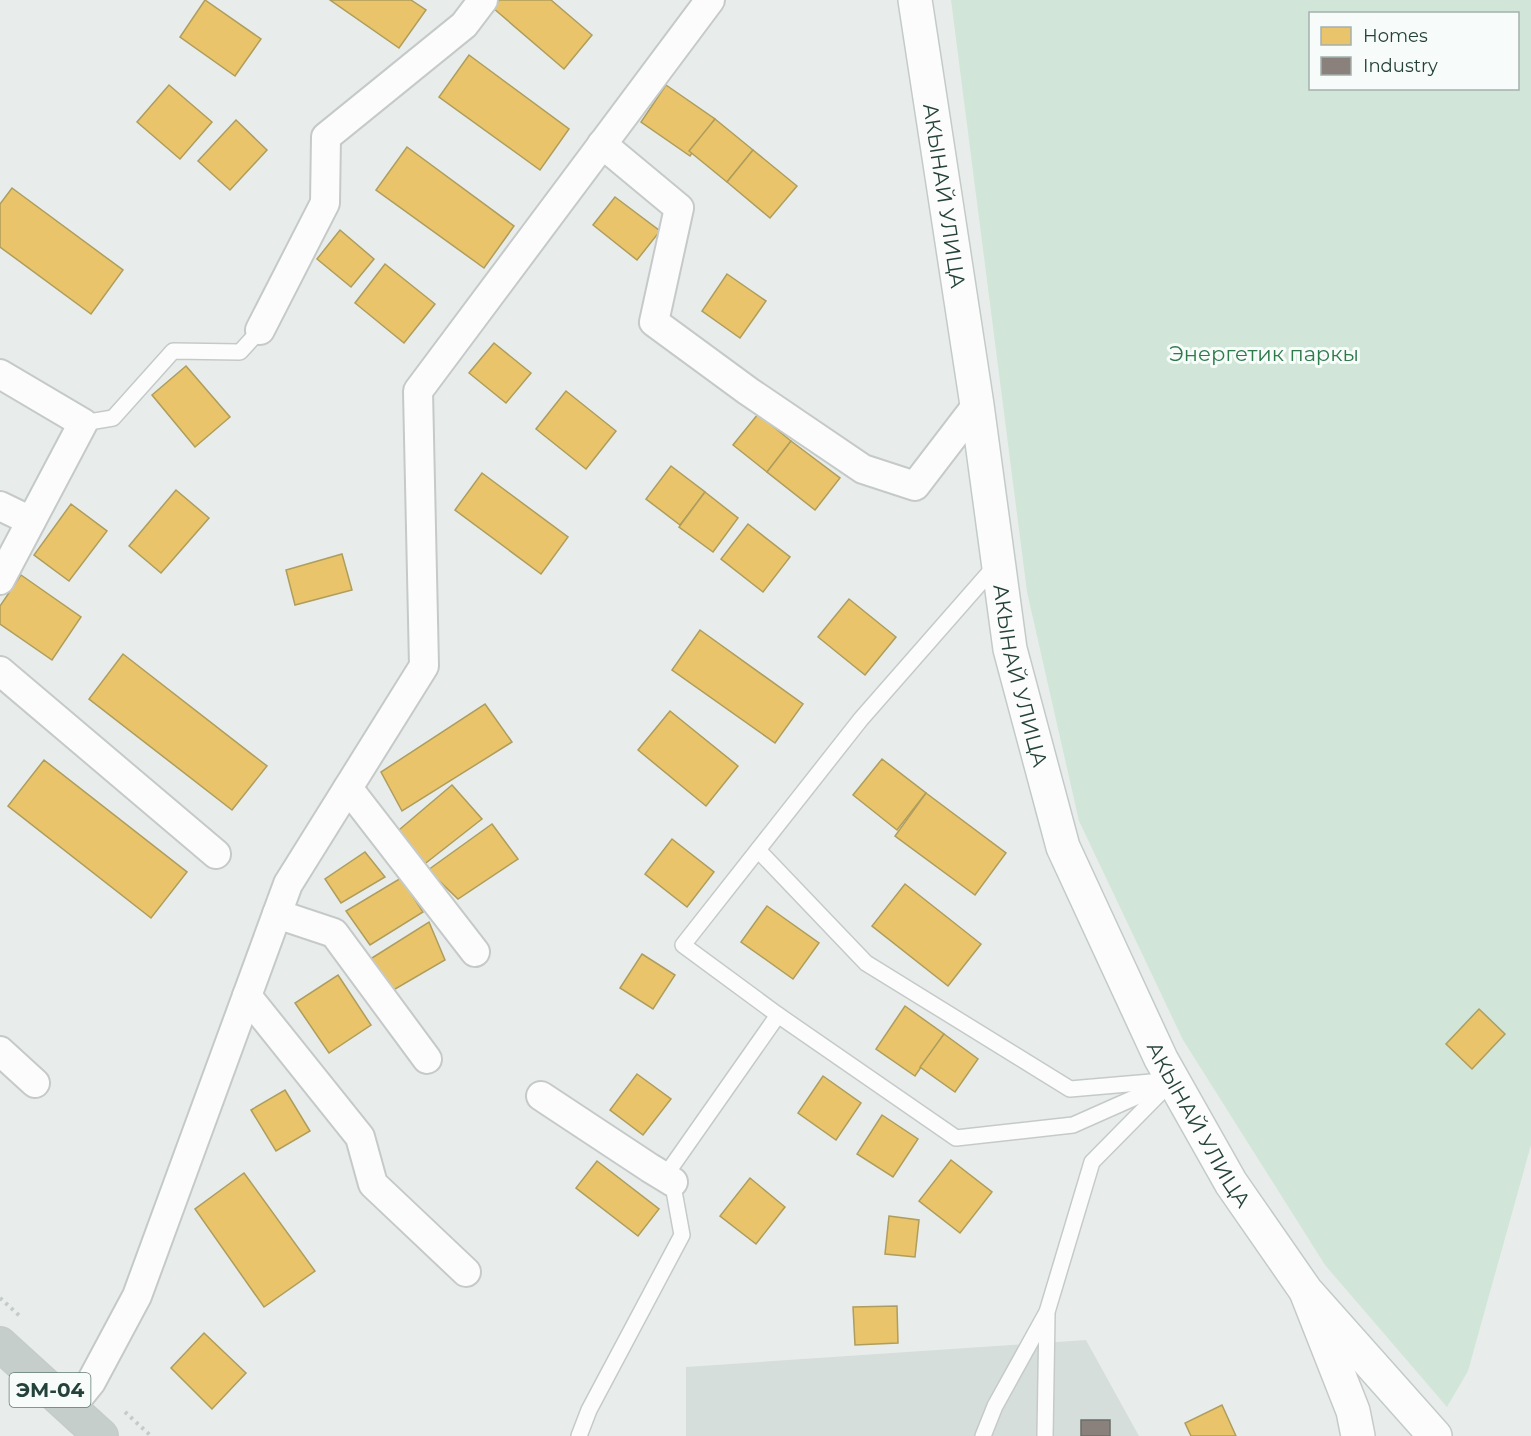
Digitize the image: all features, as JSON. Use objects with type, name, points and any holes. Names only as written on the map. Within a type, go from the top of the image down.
[{"type":"highway","name":"ЭМ-04","points":[[0,1344],[102,1436]]},
{"type":"main road","name":"АКЫНАЙ УЛИЦА","points":[[915,0],[977,405],[1010,649],[1063,847],[1161,1059],[1231,1183],[1306,1291]]},
{"type":"main road","points":[[1306,1291],[1353,1411],[1358,1436]]},
{"type":"main road","points":[[1306,1291],[1435,1436]]},
{"type":"street","points":[[260,330],[325,203],[326,137],[464,25],[483,0]]},
{"type":"street","points":[[70,1408],[91,1382],[137,1296],[288,884],[424,666],[418,391],[710,0]]},
{"type":"street","points":[[602,144],[679,208],[654,322],[748,391],[863,469],[915,486],[977,405]]},
{"type":"street","points":[[0,374],[83,423],[0,580]]},
{"type":"street","points":[[0,506],[31,521]]},
{"type":"street","points":[[0,671],[216,854]]},
{"type":"street","points":[[348,788],[475,952]]},
{"type":"street","points":[[277,914],[334,933],[427,1059]]},
{"type":"street","points":[[247,996],[360,1137],[373,1184],[466,1272]]},
{"type":"street","points":[[0,1051],[34,1083]]},
{"type":"street","points":[[541,1096],[673,1182]]},
{"type":"lane","points":[[83,423],[113,418],[173,351],[240,352],[260,330]]},
{"type":"lane","points":[[998,562],[861,719],[683,945],[778,1015],[956,1138],[1073,1125],[1174,1080]]},
{"type":"lane","points":[[758,850],[866,963],[1070,1089],[1174,1080]]},
{"type":"lane","points":[[579,1436],[590,1410],[682,1235],[670,1169],[778,1015]]},
{"type":"lane","points":[[983,1436],[995,1406],[1047,1312],[1092,1162],[1174,1080]]},
{"type":"lane","points":[[1045,1436],[1047,1312]]},
{"type":"shaded area","points":[[1086,1340],[1139,1436],[686,1436],[686,1367]]},
{"type":"green space","name":"Энергетик паркы","points":[[951,0],[1531,0],[1531,1145],[1468,1371],[1447,1407],[1325,1265],[1183,1040],[1079,821],[1027,592]]},
{"type":"building: Homes","points":[[205,0],[261,39],[235,76],[180,37]]},
{"type":"building: Homes","points":[[330,0],[411,0],[426,10],[399,48]]},
{"type":"building: Homes","points":[[499,0],[551,0],[592,35],[564,69],[493,8]]},
{"type":"building: Homes","points":[[469,55],[569,129],[540,170],[439,97]]},
{"type":"building: Homes","points":[[169,85],[212,122],[180,159],[137,122]]},
{"type":"building: Homes","points":[[666,85],[715,119],[690,156],[641,122]]},
{"type":"building: Homes","points":[[715,119],[753,150],[727,182],[689,151]]},
{"type":"building: Homes","points":[[236,120],[267,150],[230,190],[198,161]]},
{"type":"building: Homes","points":[[407,147],[514,226],[484,268],[376,190]]},
{"type":"building: Homes","points":[[753,150],[797,186],[770,218],[727,182]]},
{"type":"building: Homes","points":[[12,188],[123,270],[91,314],[0,247],[0,204]]},
{"type":"building: Homes","points":[[615,197],[660,231],[637,260],[593,225]]},
{"type":"building: Homes","points":[[340,230],[374,259],[351,287],[317,259]]},
{"type":"building: Homes","points":[[385,264],[435,304],[404,343],[355,303]]},
{"type":"building: Homes","points":[[727,274],[766,301],[740,338],[702,311]]},
{"type":"building: Homes","points":[[494,343],[531,373],[506,403],[469,373]]},
{"type":"building: Homes","points":[[186,366],[230,417],[195,447],[152,395]]},
{"type":"building: Homes","points":[[566,391],[616,431],[586,469],[536,429]]},
{"type":"building: Homes","points":[[758,414],[791,441],[767,472],[733,445]]},
{"type":"building: Homes","points":[[791,441],[840,478],[815,510],[767,472]]},
{"type":"building: Homes","points":[[671,466],[705,492],[680,525],[646,499]]},
{"type":"building: Homes","points":[[482,473],[568,537],[541,574],[455,510]]},
{"type":"building: Homes","points":[[176,490],[209,518],[161,573],[129,546]]},
{"type":"building: Homes","points":[[705,492],[738,518],[713,552],[679,527]]},
{"type":"building: Homes","points":[[71,504],[107,531],[69,581],[34,555]]},
{"type":"building: Homes","points":[[748,524],[790,557],[763,592],[721,559]]},
{"type":"building: Homes","points":[[342,554],[352,590],[295,605],[286,570]]},
{"type":"building: Homes","points":[[21,575],[81,617],[52,660],[0,624],[0,606]]},
{"type":"building: Homes","points":[[849,599],[896,637],[865,675],[818,637]]},
{"type":"building: Homes","points":[[700,630],[803,704],[775,743],[672,670]]},
{"type":"building: Homes","points":[[123,654],[267,766],[232,810],[89,699]]},
{"type":"building: Homes","points":[[485,704],[512,742],[402,811],[381,772]]},
{"type":"building: Homes","points":[[670,711],[738,766],[706,806],[638,750]]},
{"type":"building: Homes","points":[[882,759],[926,793],[897,830],[853,795]]},
{"type":"building: Homes","points":[[44,760],[187,872],[151,918],[8,806]]},
{"type":"building: Homes","points":[[452,785],[482,819],[422,866],[393,835]]},
{"type":"building: Homes","points":[[926,793],[1006,853],[975,895],[895,836]]},
{"type":"building: Homes","points":[[492,824],[518,859],[458,899],[428,870]]},
{"type":"building: Homes","points":[[672,839],[714,872],[687,907],[645,874]]},
{"type":"building: Homes","points":[[365,852],[385,877],[341,903],[325,879]]},
{"type":"building: Homes","points":[[401,878],[423,912],[370,945],[346,911]]},
{"type":"building: Homes","points":[[905,884],[981,944],[948,986],[872,926]]},
{"type":"building: Homes","points":[[767,906],[819,943],[793,979],[741,942]]},
{"type":"building: Homes","points":[[429,922],[445,960],[390,992],[364,963]]},
{"type":"building: Homes","points":[[642,954],[675,975],[653,1009],[620,988]]},
{"type":"building: Homes","points":[[338,975],[371,1025],[329,1053],[295,1003]]},
{"type":"building: Homes","points":[[905,1006],[944,1034],[915,1076],[876,1049]]},
{"type":"building: Homes","points":[[1479,1009],[1505,1034],[1472,1069],[1446,1044]]},
{"type":"building: Homes","points":[[944,1034],[978,1059],[955,1092],[920,1067]]},
{"type":"building: Homes","points":[[637,1074],[671,1099],[643,1135],[610,1110]]},
{"type":"building: Homes","points":[[823,1076],[861,1103],[836,1140],[798,1113]]},
{"type":"building: Homes","points":[[285,1090],[310,1131],[276,1151],[251,1110]]},
{"type":"building: Homes","points":[[882,1115],[918,1139],[893,1177],[857,1154]]},
{"type":"building: Homes","points":[[951,1160],[992,1192],[960,1233],[919,1201]]},
{"type":"building: Homes","points":[[597,1161],[659,1209],[638,1236],[576,1188]]},
{"type":"building: Homes","points":[[244,1173],[315,1271],[264,1307],[195,1209]]},
{"type":"building: Homes","points":[[750,1178],[785,1207],[756,1244],[720,1216]]},
{"type":"building: Homes","points":[[889,1216],[919,1220],[915,1257],[885,1254]]},
{"type":"building: Homes","points":[[897,1306],[898,1343],[855,1345],[853,1307]]},
{"type":"building: Homes","points":[[204,1333],[246,1373],[212,1409],[171,1368]]},
{"type":"building: Homes","points":[[1222,1405],[1236,1436],[1191,1436],[1185,1423]]},
{"type":"building: Industry","points":[[1081,1420],[1110,1420],[1110,1436],[1081,1436]]}]
